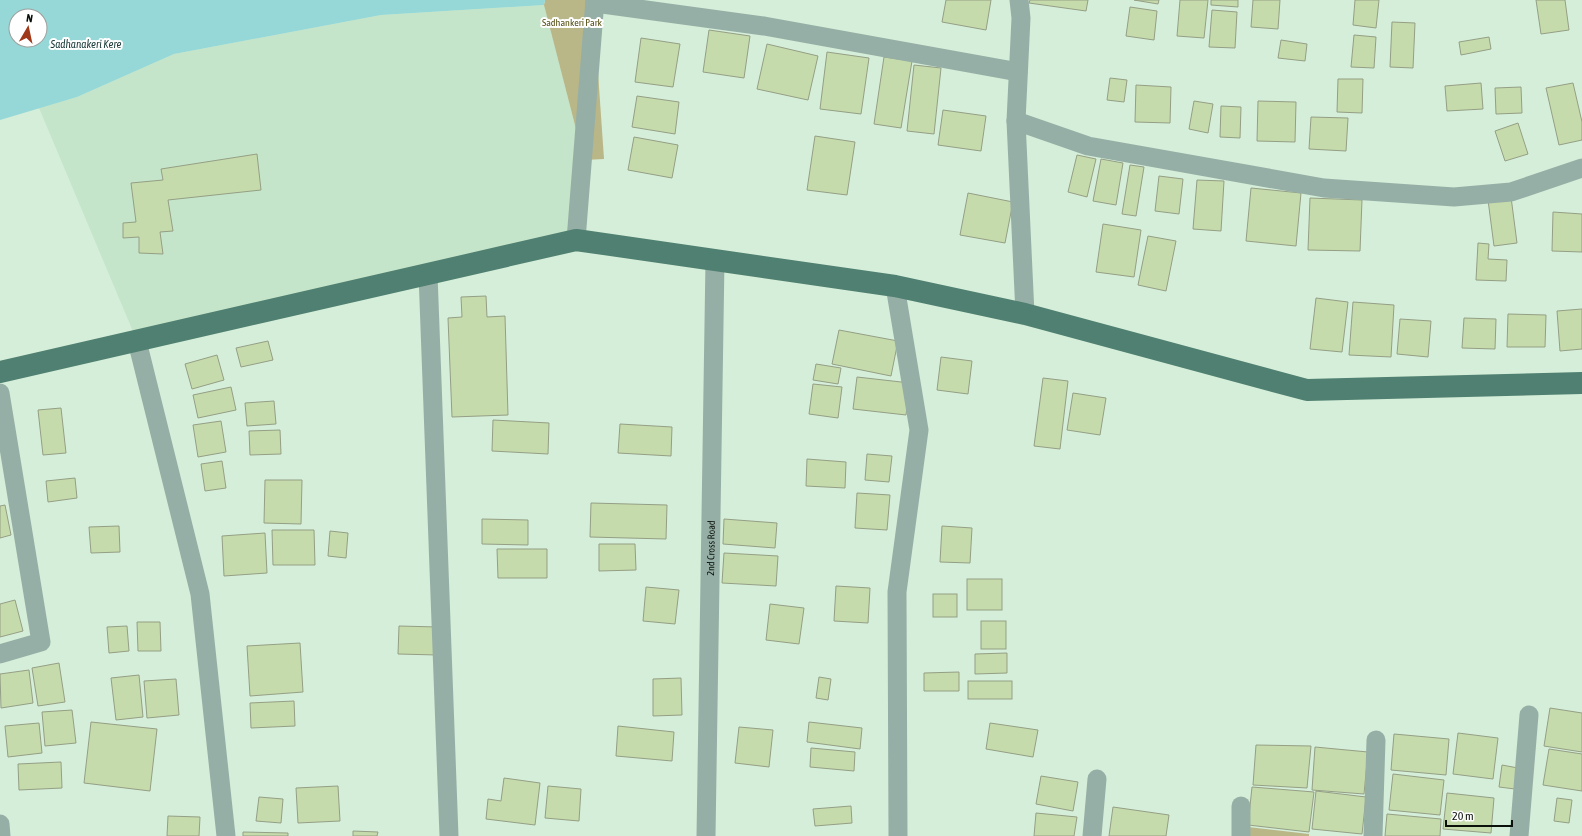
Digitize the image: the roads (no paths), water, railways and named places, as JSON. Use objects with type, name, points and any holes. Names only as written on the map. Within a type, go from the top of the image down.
[{"type":"main road","points":[[0,372],[576,240],[895,286],[1025,314],[1307,390],[1582,384]]},
{"type":"street","points":[[1019,0],[1021,18],[1016,121],[1025,314]]},
{"type":"street","points":[[576,240],[595,2],[764,26],[1018,72]]},
{"type":"street","points":[[1016,121],[1088,146],[1324,188],[1454,197],[1511,192],[1582,168]]},
{"type":"street","name":"2nd Cross Road","points":[[706,836],[715,260]]},
{"type":"street","points":[[428,274],[449,836]]},
{"type":"street","points":[[895,286],[920,430],[897,592],[898,836]]},
{"type":"street","points":[[137,341],[200,594],[226,836]]},
{"type":"street","points":[[0,393],[41,642],[0,654]]},
{"type":"street","points":[[1520,836],[1529,715]]},
{"type":"street","points":[[1373,836],[1376,740]]},
{"type":"street","points":[[1092,836],[1097,779]]},
{"type":"street","points":[[1240,836],[1241,806]]},
{"type":"street","points":[[0,824],[1,836]]},
{"type":"water","name":"Sadhanakeri Kere","points":[[0,0],[545,0],[544,5],[381,15],[174,54],[77,97],[0,120]]},
{"type":"park label","name":"Sadhankeri Park","points":[[572,22]]}]
